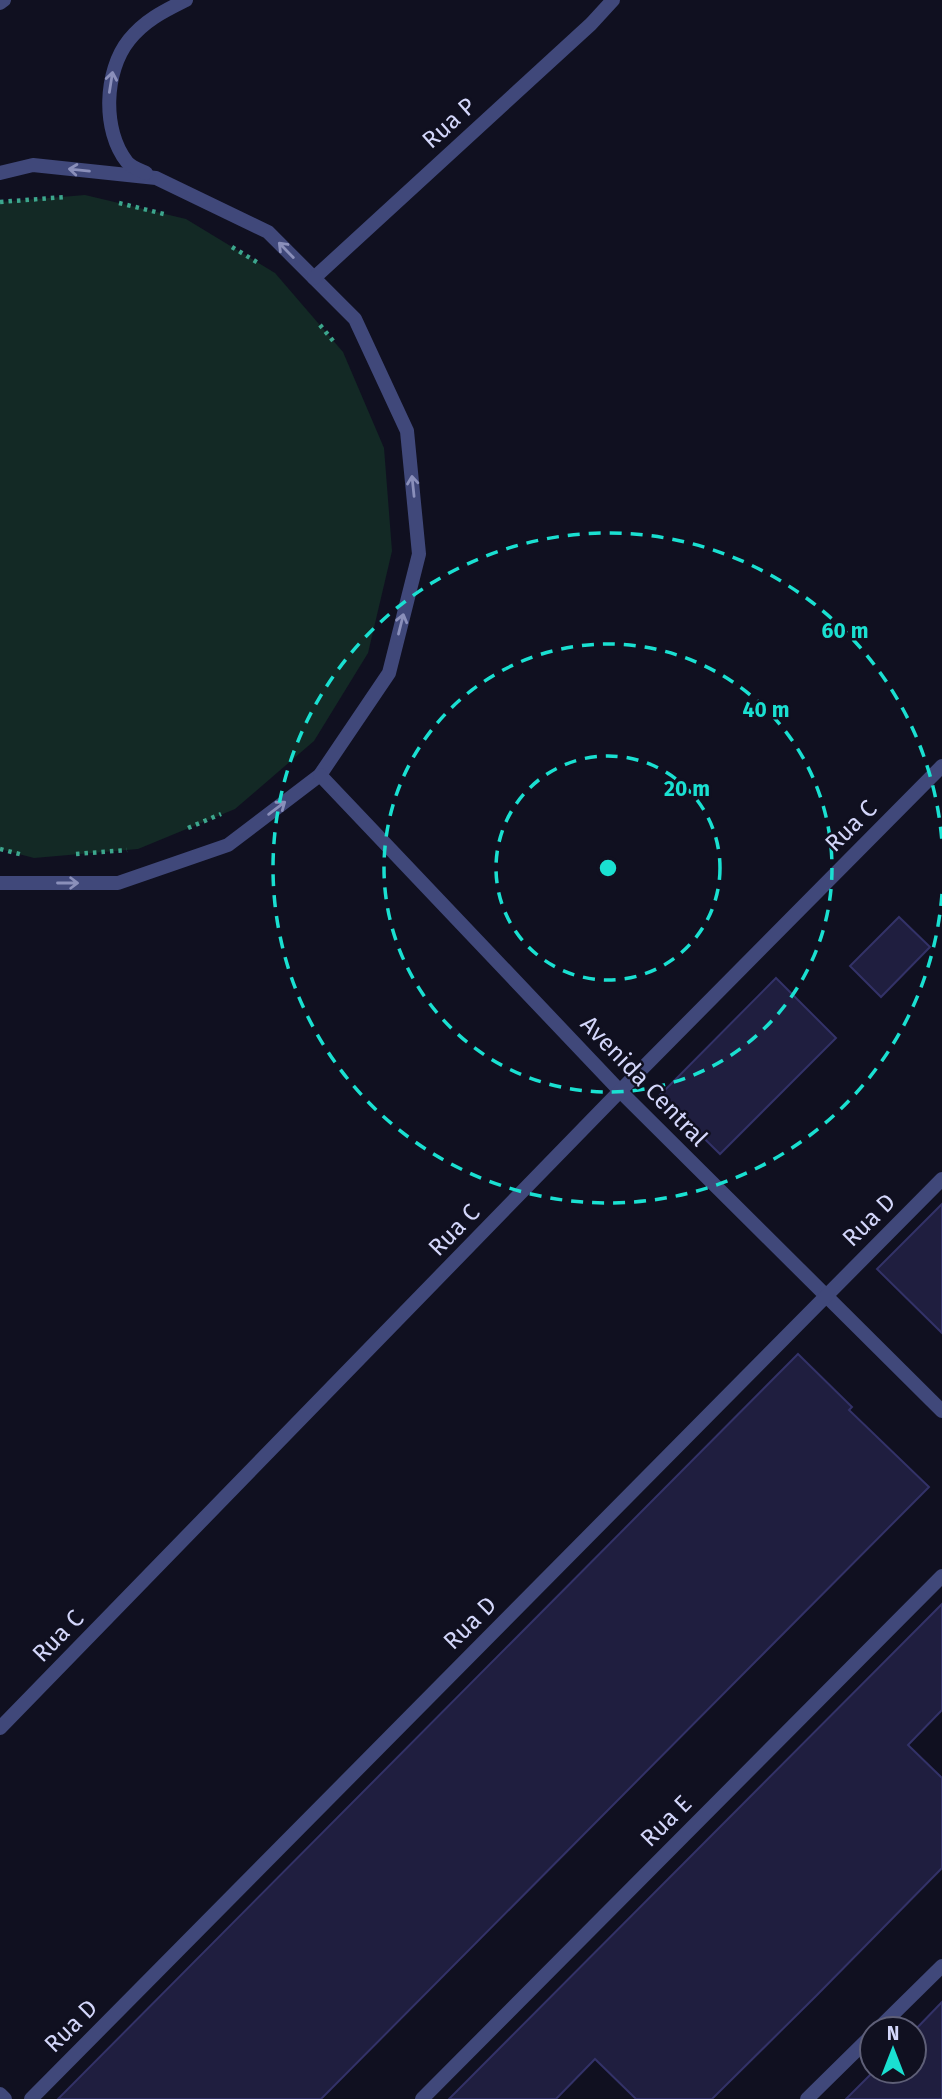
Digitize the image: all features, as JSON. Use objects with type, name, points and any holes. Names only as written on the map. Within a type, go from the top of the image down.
[{"type":"street","points":[[0,883],[118,883],[228,845],[320,775],[389,673],[419,554],[407,431],[355,320],[268,232],[128,164],[113,135],[108,103],[113,71],[127,42],[149,18],[186,0]]},
{"type":"street","name":"Rua P","points":[[314,278],[591,24],[613,0]]},
{"type":"street","points":[[0,171],[33,165],[156,178]]},
{"type":"street","name":"Rua C","points":[[0,1728],[942,766]]},
{"type":"street","name":"Avenida Central","points":[[320,775],[621,1091],[942,1411]]},
{"type":"street","name":"Rua D","points":[[31,2099],[942,1179]]},
{"type":"street","name":"Rua E","points":[[422,2099],[942,1576]]},
{"type":"street","points":[[892,2015],[942,1966]]},
{"type":"street","points":[[807,2099],[858,2049]]},
{"type":"street","points":[[0,2094],[5,2099]]},
{"type":"path","points":[[0,202],[73,196]]},
{"type":"path","points":[[110,201],[174,216]]},
{"type":"path","points":[[231,246],[264,266]]},
{"type":"path","points":[[318,323],[335,342]]},
{"type":"path","points":[[186,829],[223,814]]},
{"type":"path","points":[[0,849],[34,858]]},
{"type":"path","points":[[73,854],[138,849]]},
{"type":"green space","points":[[85,195],[186,219],[275,273],[343,352],[384,448],[392,551],[368,653],[314,741],[235,809],[138,849],[34,858],[0,849],[0,202]]},
{"type":"building","points":[[899,917],[930,947],[881,997],[850,966]]},
{"type":"building","points":[[776,978],[836,1038],[720,1154],[660,1095]]},
{"type":"building","points":[[942,1204],[942,1333],[877,1269]]},
{"type":"building","points":[[798,1354],[852,1407],[849,1410],[929,1487],[321,2099],[58,2099]]},
{"type":"building","points":[[942,1604],[942,1710],[908,1745],[942,1778],[942,1868],[816,1996],[712,2099],[636,2099],[595,2059],[556,2099],[449,2099]]},
{"type":"building","points":[[942,2002],[942,2099],[846,2099],[860,2085],[928,2085],[928,2016]]}]
